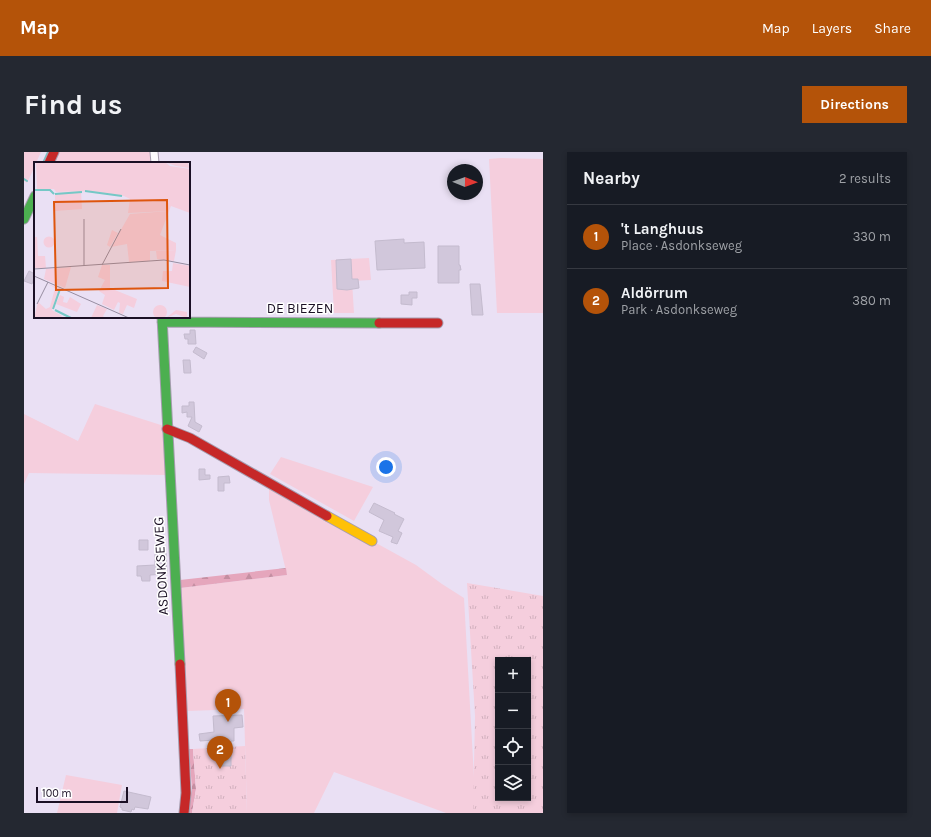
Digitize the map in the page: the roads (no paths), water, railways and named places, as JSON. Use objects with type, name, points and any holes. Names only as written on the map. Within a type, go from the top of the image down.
[{"type":"street","points":[[49,162],[54,152]]},
{"type":"street","points":[[154,152],[155,162]]},
{"type":"street","points":[[24,219],[34,198]]},
{"type":"street","name":"DE BIEZEN","points":[[162,319],[438,323]]},
{"type":"street","name":"ASDONKSEWEG","points":[[162,319],[186,793],[184,813]]},
{"type":"street","points":[[167,429],[190,438],[372,541]]},
{"type":"waterway","points":[[43,162],[48,152]]},
{"type":"place","name":"'t Langhuus","points":[[228,722]]},
{"type":"place","name":"Aldörrum","points":[[220,769]]}]
